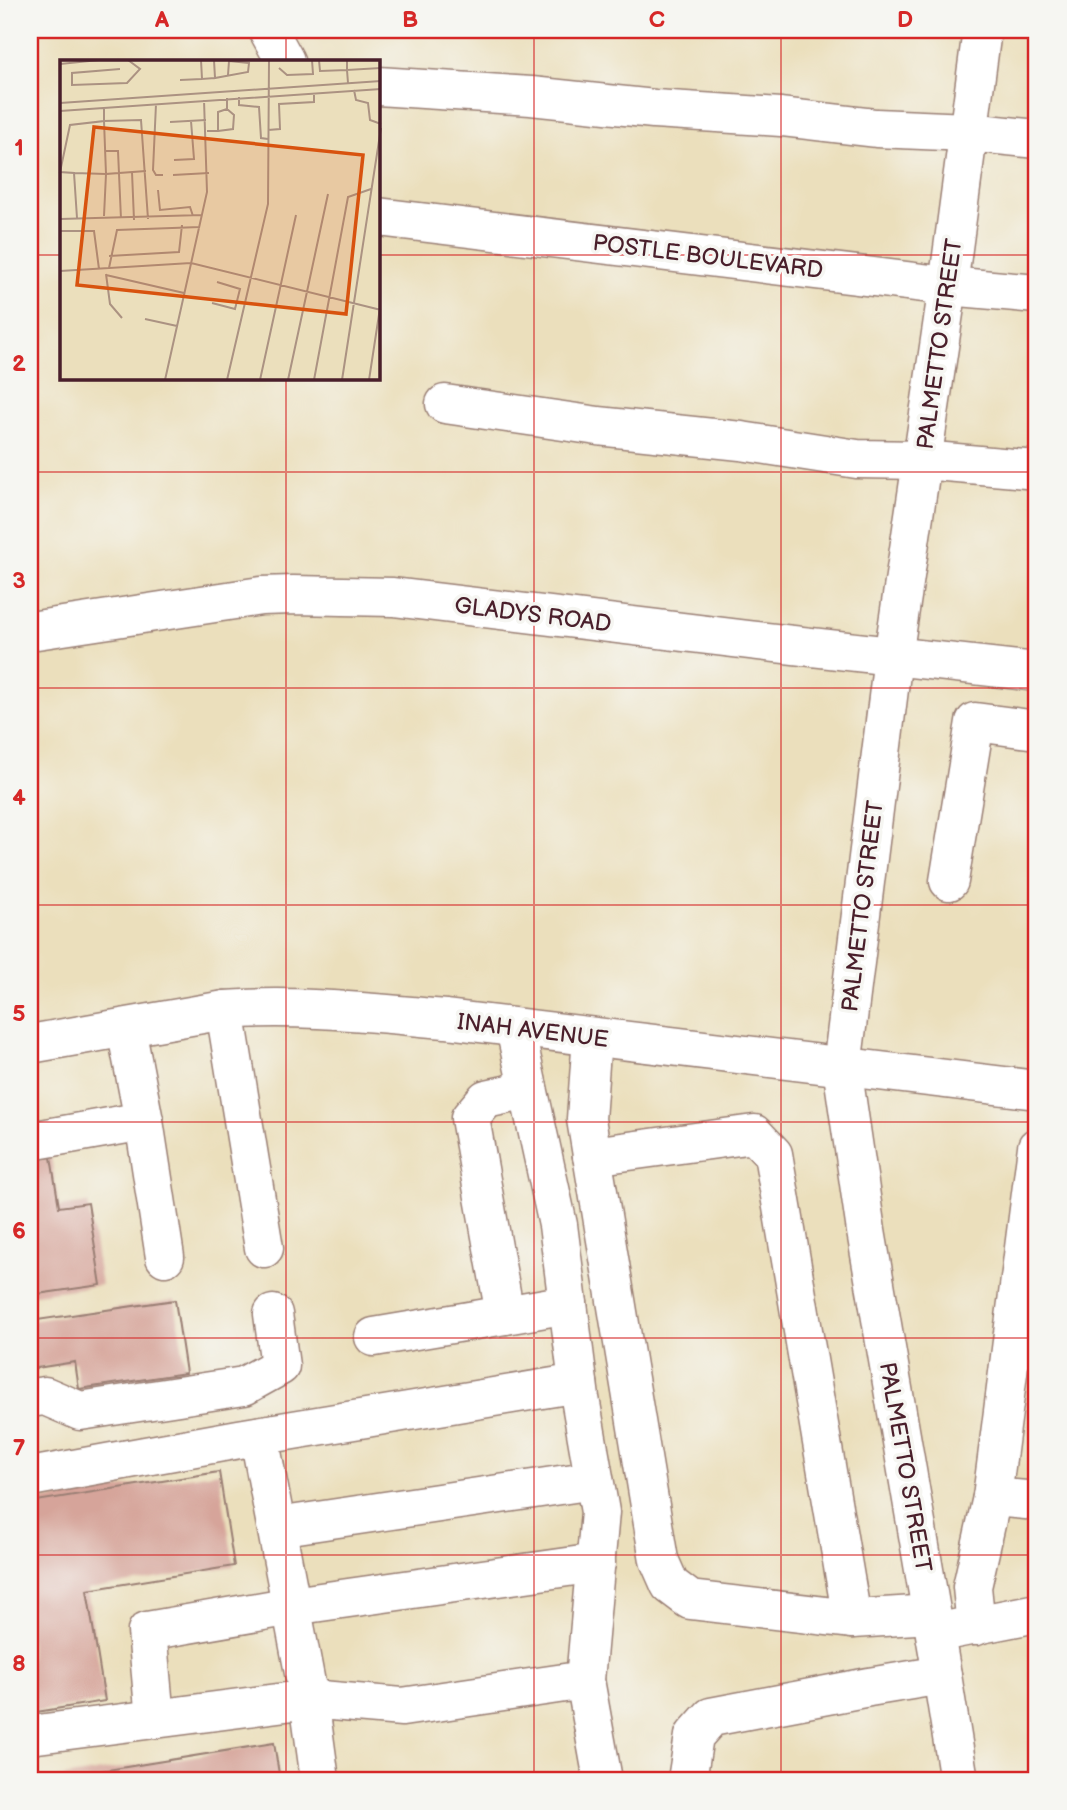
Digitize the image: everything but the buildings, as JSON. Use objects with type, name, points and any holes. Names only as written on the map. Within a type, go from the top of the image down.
[{"type":"street","points":[[268,30],[284,60]]},
{"type":"street","name":"PALMETTO STREET","points":[[959,1780],[866,1231],[842,1067],[893,657],[982,30]]},
{"type":"street","points":[[380,86],[531,96],[654,109],[781,117],[876,128],[968,132],[1037,139]]},
{"type":"street","name":"POSTLE BOULEVARD","points":[[380,216],[947,286],[1037,294]]},
{"type":"street","points":[[445,404],[598,426],[741,441],[856,459],[922,460],[1037,470]]},
{"type":"street","name":"GLADYS ROAD","points":[[30,631],[261,596],[393,597],[1037,672]]},
{"type":"street","points":[[949,881],[975,722],[1037,730]]},
{"type":"street","name":"INAH AVENUE","points":[[30,1044],[225,1010],[247,1008],[356,1011],[446,1019],[1037,1090]]},
{"type":"street","points":[[225,1010],[264,1248]]},
{"type":"street","points":[[127,1028],[165,1257]]},
{"type":"street","points":[[515,1028],[558,1225],[578,1382],[600,1512],[585,1680],[603,1780]]},
{"type":"street","points":[[592,1037],[586,1119],[659,1560],[670,1585],[690,1600],[852,1619],[976,1626],[1037,1612]]},
{"type":"street","points":[[505,1315],[470,1118],[486,1099],[528,1090]]},
{"type":"street","points":[[30,1141],[144,1121]]},
{"type":"street","points":[[592,1156],[754,1134],[773,1154],[852,1619]]},
{"type":"street","points":[[976,1626],[972,1587],[992,1497],[1030,1251],[1037,1147]]},
{"type":"street","points":[[374,1337],[568,1304]]},
{"type":"street","points":[[30,1398],[46,1396],[80,1410],[244,1386],[280,1366],[273,1314]]},
{"type":"street","points":[[30,1477],[578,1382]]},
{"type":"street","points":[[259,1436],[309,1699],[320,1780]]},
{"type":"street","points":[[277,1527],[594,1480]]},
{"type":"street","points":[[992,1497],[1037,1501]]},
{"type":"street","points":[[155,1719],[147,1631],[292,1606],[596,1563]]},
{"type":"street","points":[[687,1780],[694,1735],[711,1717],[942,1675]]},
{"type":"street","points":[[30,1735],[309,1699],[402,1706],[585,1680]]}]
